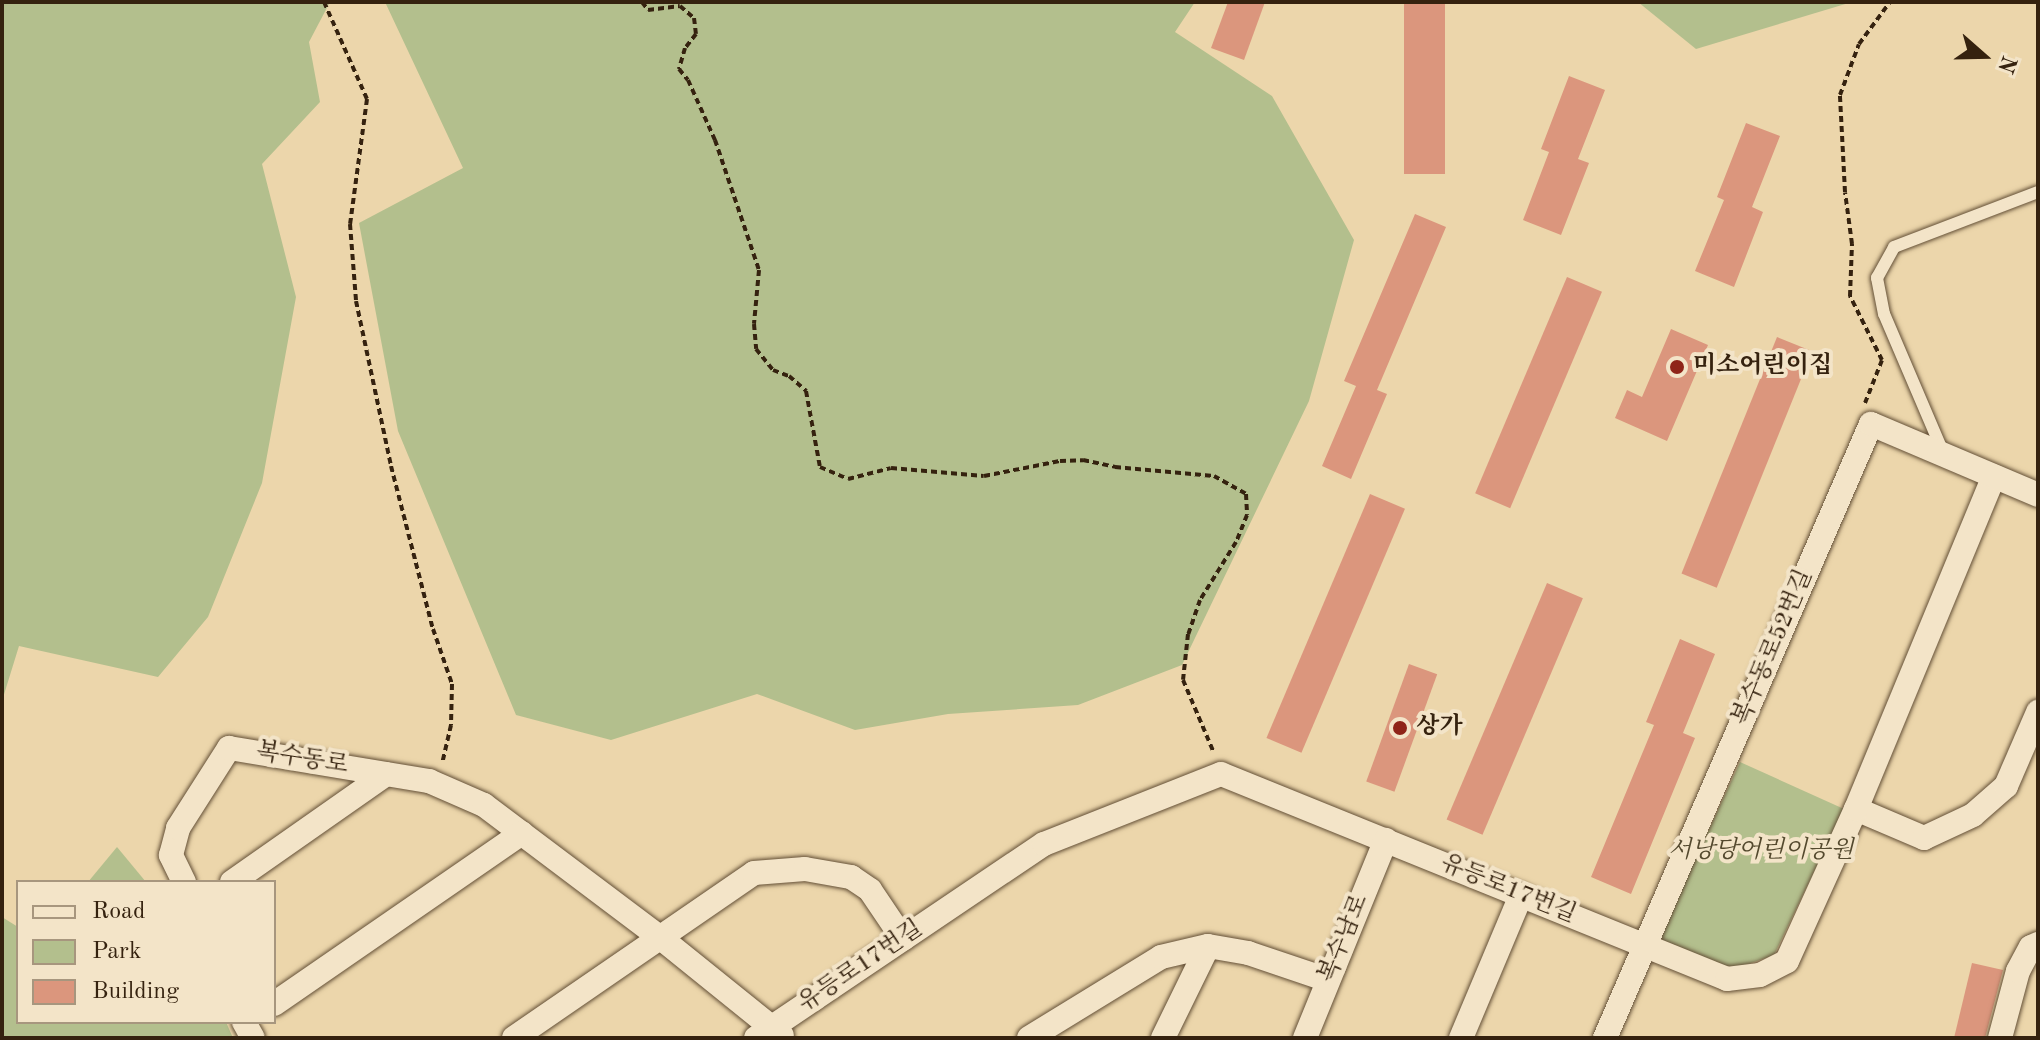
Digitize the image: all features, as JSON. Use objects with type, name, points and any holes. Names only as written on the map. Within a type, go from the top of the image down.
[{"type":"street","points":[[1871,424],[2038,495]]},
{"type":"street","name":"복수동로52번길","points":[[1605,1038],[1871,424]]},
{"type":"street","name":"유등로17번길","points":[[771,1034],[903,939],[1044,844],[1221,774],[1727,979],[1760,975],[1787,961],[1856,809],[1994,476]]},
{"type":"street","points":[[1856,809],[1924,838],[1973,815],[2006,786],[2035,728]]},
{"type":"street","name":"복수동로","points":[[183,880],[171,855],[178,828],[229,748],[439,785],[484,805],[522,833],[662,939],[771,1034]]},
{"type":"street","name":"복수동로","points":[[235,880],[386,774]]},
{"type":"street","points":[[276,1003],[522,833]]},
{"type":"street","name":"복수남로","points":[[1305,1038],[1386,840]]},
{"type":"street","points":[[514,1038],[754,873],[805,869],[851,877],[870,890],[903,939]]},
{"type":"street","points":[[1461,1038],[1521,895]]},
{"type":"street","points":[[2000,1038],[2018,971],[2031,947],[2038,944]]},
{"type":"street","points":[[1163,1038],[1208,946]]},
{"type":"street","points":[[1029,1038],[1161,957],[1208,946],[1248,953],[1328,980]]},
{"type":"lane","points":[[1945,455],[1884,314],[1877,278],[1894,247],[2038,192]]},
{"type":"path","points":[[324,2],[367,99],[350,224],[354,275],[391,466],[433,629],[452,684],[451,725],[439,785]]},
{"type":"path","points":[[642,2],[648,10],[680,6],[694,18],[696,34],[685,48],[679,69],[688,80],[715,140],[759,270],[754,312],[756,349],[773,370],[789,376],[806,391],[820,467],[848,479],[891,468],[984,476],[1060,461],[1083,460],[1115,467],[1214,476],[1246,494],[1247,515],[1242,528],[1196,612],[1188,634],[1183,680],[1221,774]]},
{"type":"path","points":[[1871,424],[1865,403],[1882,360],[1850,296],[1852,244],[1845,192],[1840,95],[1859,44],[1890,2]]},
{"type":"green space","points":[[2,2],[330,2],[309,42],[320,102],[262,164],[296,297],[262,483],[208,617],[158,677],[19,646],[2,701]]},
{"type":"green space","points":[[385,2],[1195,2],[1175,32],[1272,96],[1354,240],[1309,401],[1182,665],[1078,705],[948,714],[855,730],[757,694],[611,740],[516,715],[398,431],[359,223],[463,168]]},
{"type":"green space","points":[[1638,2],[1852,2],[1696,49]]},
{"type":"green space","name":"서낭당어린이공원","points":[[1740,762],[1844,809],[1774,955],[1728,971],[1656,945]]},
{"type":"green space","points":[[117,847],[144,880],[90,880]]},
{"type":"green space","points":[[2,917],[16,926],[16,1024],[227,1024],[233,1038],[2,1038]]},
{"type":"building","points":[[1228,2],[1265,2],[1244,60],[1211,48]]},
{"type":"building","points":[[1404,2],[1445,2],[1445,174],[1404,174]]},
{"type":"building","points":[[1569,76],[1605,90],[1578,159],[1589,163],[1561,235],[1523,220],[1549,152],[1541,149]]},
{"type":"building","points":[[1746,123],[1780,136],[1752,207],[1763,212],[1734,287],[1695,271],[1724,200],[1717,197]]},
{"type":"building","points":[[1415,214],[1446,227],[1377,390],[1387,394],[1351,479],[1322,466],[1356,386],[1344,381]]},
{"type":"building","points":[[1567,277],[1602,292],[1510,508],[1475,493]]},
{"type":"building","name":"미소어린이집","points":[[1671,329],[1708,345],[1667,441],[1615,418],[1627,390],[1642,397]]},
{"type":"building","points":[[1777,337],[1812,351],[1717,588],[1681,573]]},
{"type":"building","points":[[1370,494],[1405,509],[1301,753],[1266,738]]},
{"type":"building","points":[[1547,583],[1583,598],[1482,835],[1447,820]]},
{"type":"building","points":[[1680,639],[1715,654],[1683,733],[1695,738],[1631,894],[1591,877],[1654,725],[1646,722]]},
{"type":"building","name":"상가","points":[[1409,664],[1437,674],[1394,792],[1366,781]]},
{"type":"building","points":[[1972,963],[2003,970],[1985,1038],[1954,1038]]},
{"type":"place","name":"미소어린이집","points":[[1677,367]]},
{"type":"place","name":"상가","points":[[1400,728]]}]
